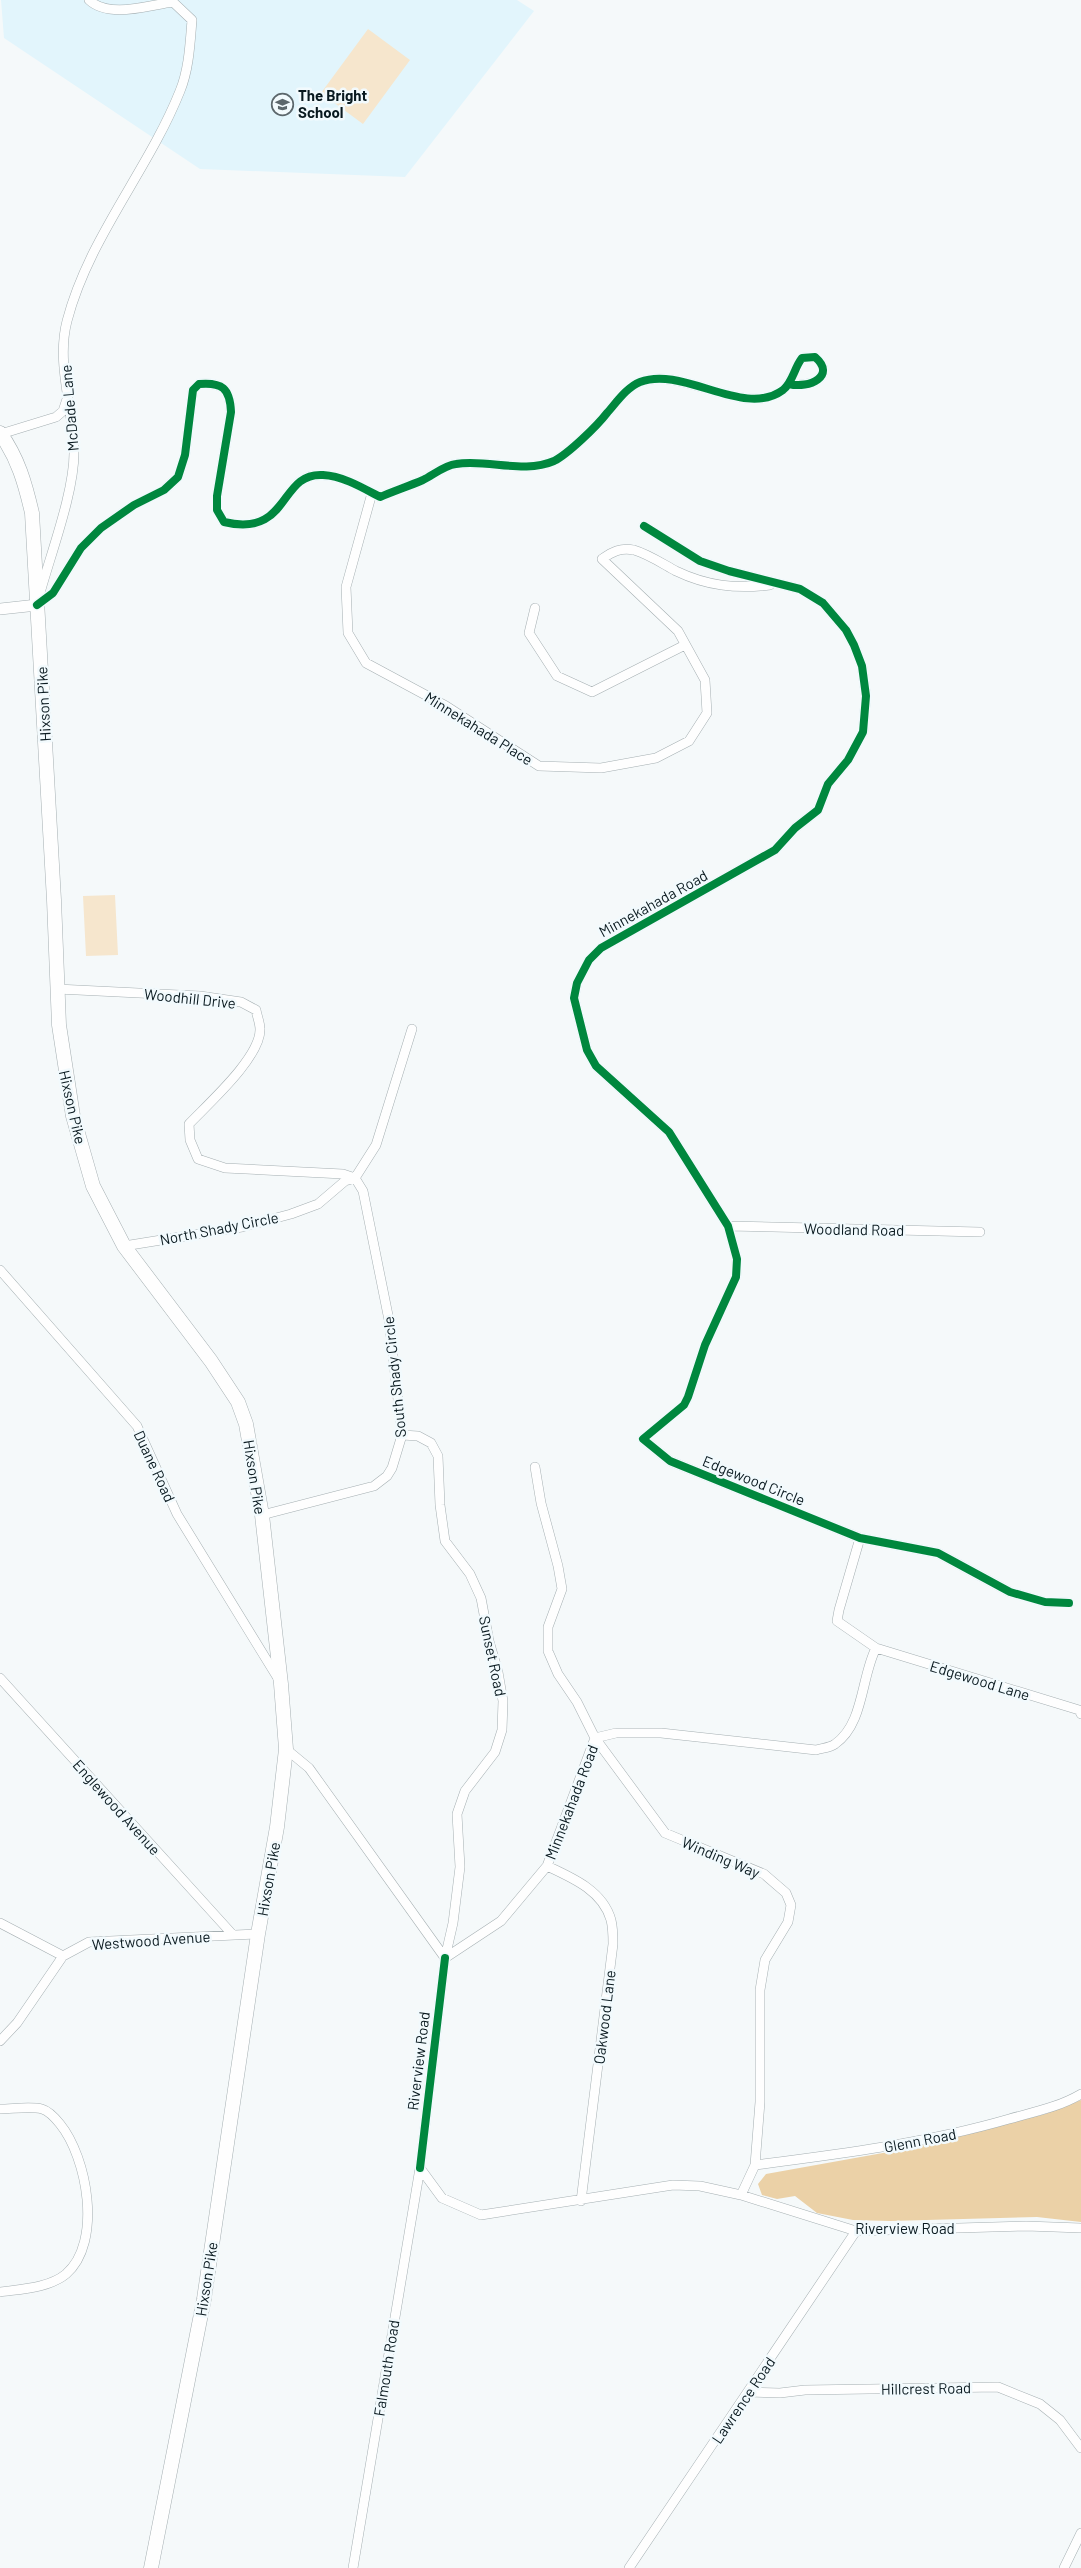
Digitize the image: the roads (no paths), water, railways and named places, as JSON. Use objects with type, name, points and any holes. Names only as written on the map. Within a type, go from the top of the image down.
[{"type":"main road","name":"Hixson Pike","points":[[0,433],[12,450],[23,475],[32,513],[58,989],[64,1065],[73,1116],[94,1186],[124,1246],[212,1361],[238,1402],[246,1424],[262,1514],[281,1684],[286,1749],[277,1827],[258,1934],[204,2299],[151,2568]]},
{"type":"street","name":"McDade Lane","points":[[37,605],[70,483],[74,451],[64,349],[66,323],[96,245],[155,143],[181,90],[190,54],[192,20],[173,2],[119,9],[103,8],[89,0]]},
{"type":"street","points":[[0,609],[37,605],[53,594],[82,548],[101,528],[134,505],[164,490],[178,477],[185,455],[193,390],[199,384],[215,384],[224,388],[230,398],[231,412],[217,496],[217,510],[224,522],[238,525],[255,525],[273,516],[303,479],[322,474],[342,479],[380,497],[423,480],[454,464],[488,462],[534,466],[555,460],[596,426],[620,398],[639,382],[655,379],[672,380],[746,399],[782,391],[789,384]]},
{"type":"street","points":[[0,433],[56,417],[63,410],[68,396]]},
{"type":"street","name":"Minnekahada Place","points":[[372,493],[346,587],[348,633],[366,663],[446,706],[539,766],[601,768],[656,758],[689,741],[707,713],[705,680],[678,631],[602,559],[622,549],[634,550],[685,575],[717,585],[739,588],[778,584]]},
{"type":"street","name":"Minnekahada Road","points":[[643,1439],[684,1405],[705,1345],[736,1277],[737,1259],[728,1226],[669,1132],[596,1066],[581,1033],[574,998],[577,983],[590,960],[601,948],[775,850],[795,828],[818,810],[828,784],[848,760],[863,732],[866,696],[862,666],[846,630],[823,603],[800,589],[729,571],[700,561],[644,526]]},
{"type":"street","points":[[535,608],[529,632],[556,676],[592,692],[685,645]]},
{"type":"street","name":"Woodhill Drive","points":[[58,989],[200,996],[241,1002],[256,1010],[261,1030],[255,1048],[237,1075],[189,1124],[190,1140],[198,1159],[225,1168],[342,1174],[355,1178]]},
{"type":"street","name":"North Shady Circle","points":[[124,1246],[242,1227],[291,1214],[318,1204],[345,1182],[355,1178],[376,1145],[412,1029]]},
{"type":"street","name":"South Shady Circle","points":[[262,1514],[374,1486],[387,1476],[392,1468],[402,1435],[389,1320],[363,1192],[355,1178]]},
{"type":"street","name":"Woodland Road","points":[[728,1226],[980,1232]]},
{"type":"street","name":"Duane Road","points":[[0,1270],[137,1426],[177,1514],[281,1684]]},
{"type":"street","name":"Sunset Road","points":[[402,1435],[418,1436],[431,1443],[438,1456],[444,1541],[470,1574],[481,1598],[503,1701],[502,1730],[495,1752],[459,1801],[457,1814],[460,1867],[453,1923],[444,1958]]},
{"type":"street","name":"Edgewood Circle","points":[[643,1439],[670,1460],[860,1538],[938,1552],[1010,1592],[1045,1602],[1069,1603]]},
{"type":"street","name":"Minnekahada Road","points":[[444,1958],[501,1920],[547,1866],[595,1738],[577,1702],[558,1674],[548,1651],[548,1627],[562,1589],[558,1566],[541,1503],[535,1467]]},
{"type":"street","points":[[595,1738],[616,1733],[661,1733],[816,1750],[834,1745],[847,1732],[856,1712],[869,1661],[876,1648],[837,1621],[860,1538]]},
{"type":"street","name":"Edgewood Lane","points":[[876,1648],[1079,1710],[1081,1714]]},
{"type":"street","name":"Englewood Avenue","points":[[0,1678],[233,1935]]},
{"type":"street","name":"Winding Way","points":[[595,1738],[665,1833],[764,1874],[786,1893],[791,1905],[788,1922],[765,1960],[760,1990],[760,2102],[755,2165],[741,2195]]},
{"type":"street","points":[[286,1749],[309,1768],[444,1958]]},
{"type":"street","name":"Oakwood Lane","points":[[547,1866],[581,1882],[602,1903],[611,1920],[613,1944],[581,2201]]},
{"type":"street","points":[[0,1923],[63,1956]]},
{"type":"street","name":"Westwood Avenue","points":[[0,2041],[17,2023],[63,1956],[89,1942],[258,1934]]},
{"type":"street","name":"Riverview Road","points":[[444,1958],[420,2168],[442,2198],[481,2215],[581,2201],[673,2185],[700,2186],[741,2195],[856,2231],[1026,2226],[1081,2228]]},
{"type":"street","name":"Glenn Road","points":[[755,2165],[889,2147],[972,2130],[1066,2102],[1081,2094]]},
{"type":"street","points":[[0,2109],[42,2109],[56,2119],[67,2133],[79,2159],[87,2186],[87,2213],[86,2232],[77,2260],[66,2274],[44,2284],[0,2292]]},
{"type":"street","name":"Falmouth Road","points":[[353,2568],[420,2168]]},
{"type":"street","name":"Lawrence Road","points":[[628,2568],[749,2392],[856,2231]]},
{"type":"street","name":"Hillcrest Road","points":[[749,2392],[780,2393],[805,2390],[998,2387],[1040,2404],[1060,2420],[1081,2448]]},
{"type":"street","points":[[1064,2568],[1081,2533]]},
{"type":"place","name":"The Bright School","points":[[282,104]]}]
